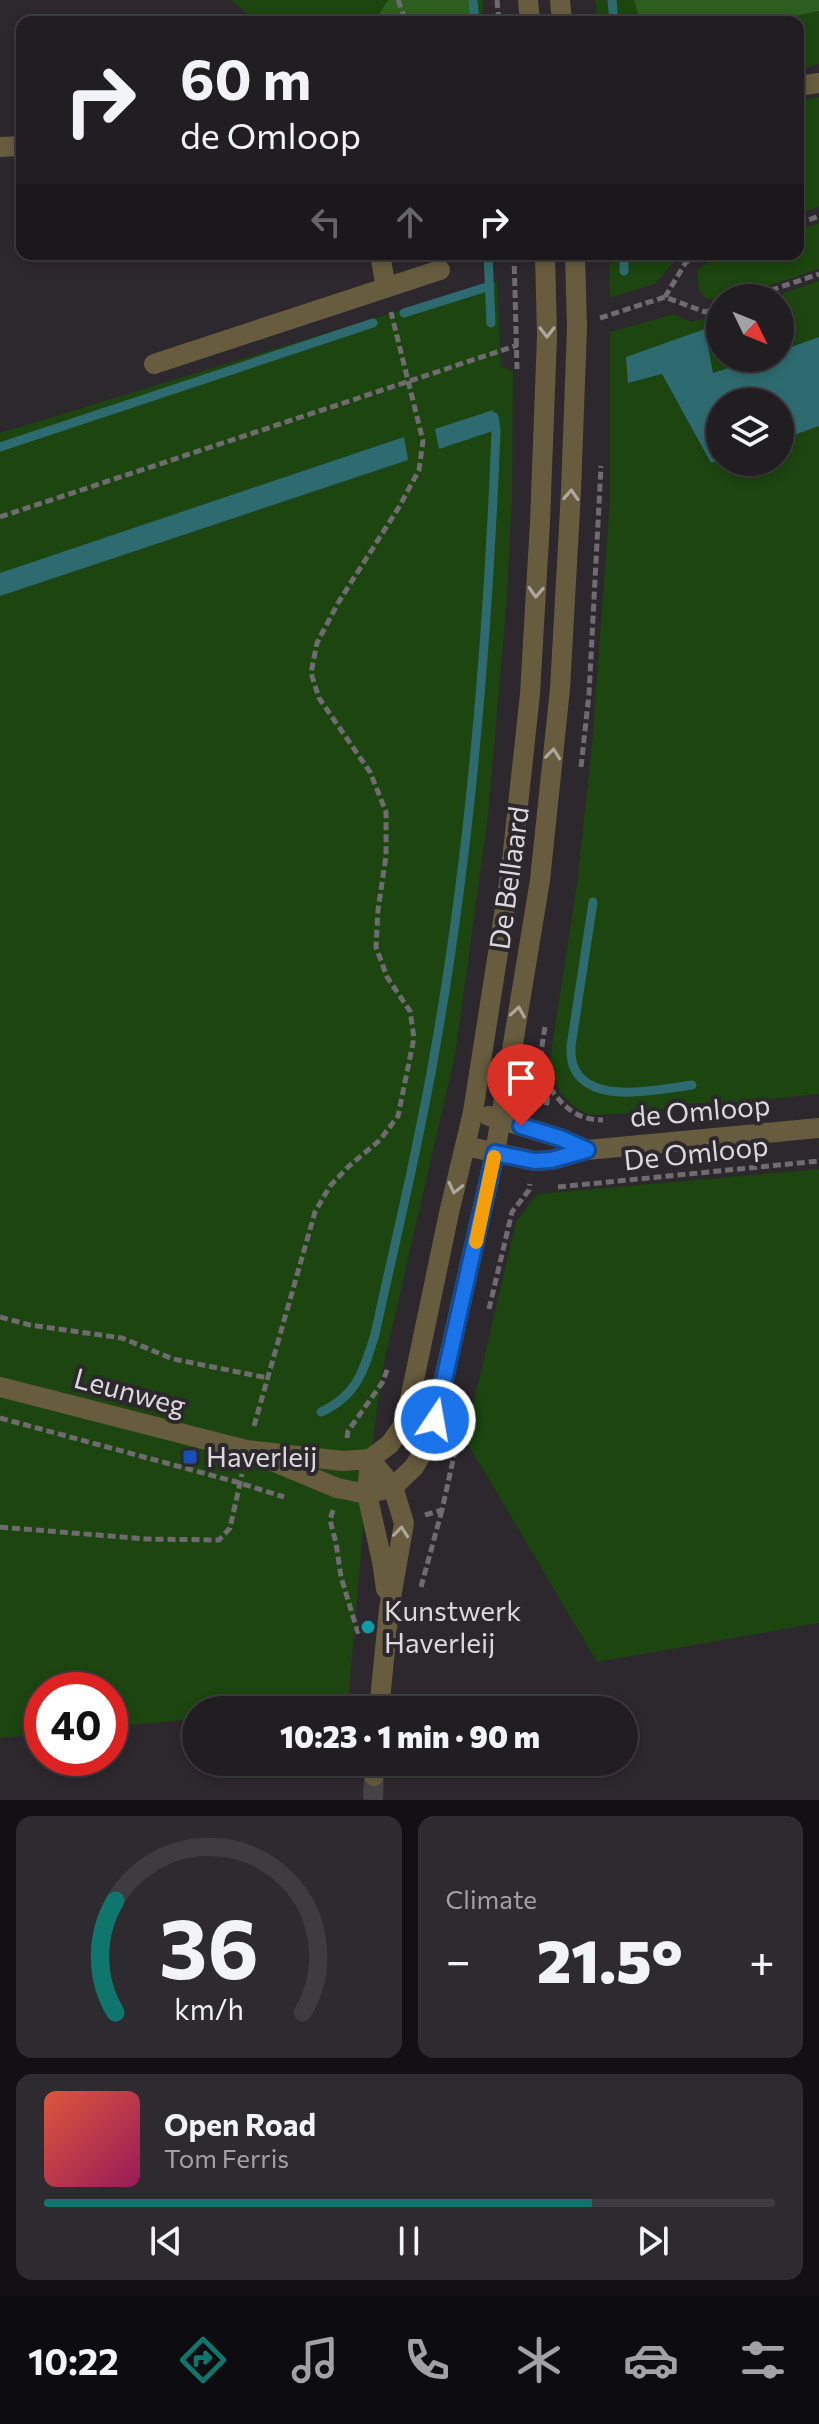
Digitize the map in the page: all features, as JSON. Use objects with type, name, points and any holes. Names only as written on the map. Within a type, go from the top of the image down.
[{"type":"street","points":[[381,260],[386,288]]},
{"type":"street","name":"De Bellaard","points":[[370,1459],[390,1444],[405,1423],[473,1112],[511,870],[530,694],[547,336],[545,260]]},
{"type":"street","name":"De Bellaard","points":[[393,1487],[414,1467],[430,1440],[495,1153],[540,880],[560,689],[577,327],[575,260]]},
{"type":"street","points":[[154,364],[440,270]]},
{"type":"street","name":"de Omloop","points":[[473,1112],[560,1138],[587,1150]]},
{"type":"street","name":"de Omloop","points":[[465,1146],[535,1161],[587,1150],[819,1128]]},
{"type":"street","name":"Leunweg","points":[[0,1387],[246,1450],[343,1461],[370,1459]]},
{"type":"street","name":"Leunweg","points":[[246,1450],[337,1488],[367,1494],[393,1487]]},
{"type":"street","points":[[370,1459],[393,1487],[404,1523],[389,1609],[380,1696]]},
{"type":"street","points":[[370,1459],[367,1494],[389,1609]]},
{"type":"path","points":[[514,260],[517,376]]},
{"type":"path","points":[[665,297],[686,262],[692,260]]},
{"type":"path","points":[[789,284],[819,274]]},
{"type":"path","points":[[0,1527],[146,1539],[219,1540],[230,1528],[246,1450],[315,1212],[330,1186],[380,1140],[398,1116],[414,1038],[410,1011],[387,977],[376,947],[386,856],[386,812],[370,772],[319,698],[311,673],[317,643],[338,603],[419,470],[423,441],[386,288]]},
{"type":"path","points":[[577,327],[665,297],[706,312]]},
{"type":"path","points":[[0,517],[547,336]]},
{"type":"path","name":"De Omloop","points":[[550,1087],[572,1112],[587,1120],[609,1120]]},
{"type":"path","name":"De Omloop","points":[[529,1190],[819,1161]]},
{"type":"path","points":[[0,1317],[30,1325],[122,1338],[173,1359],[268,1378]]},
{"type":"path","points":[[333,1432],[348,1431],[382,1383],[390,1364]]},
{"type":"path","points":[[0,1418],[298,1501]]},
{"type":"path","points":[[240,1420],[255,1424]]},
{"type":"path","points":[[322,1513],[330,1520],[341,1577],[359,1637]]},
{"type":"green space","points":[[231,0],[483,0],[482,16],[250,16]]},
{"type":"green space","points":[[388,0],[475,0],[476,16],[378,16]]},
{"type":"green space","points":[[595,0],[634,0],[638,16],[597,16]]},
{"type":"green space","points":[[634,0],[819,0],[819,11],[795,16],[638,16]]},
{"type":"green space","points":[[819,11],[819,64],[804,68],[804,16],[795,16]]},
{"type":"green space","points":[[819,97],[819,207],[804,212],[804,99]]},
{"type":"green space","points":[[819,223],[819,269],[775,284],[706,284],[706,298],[699,290],[697,271],[712,260],[804,260],[804,228]]},
{"type":"green space","points":[[609,260],[676,260],[655,284],[610,298]]},
{"type":"green space","points":[[497,281],[501,368],[513,372],[512,496],[507,598],[488,816],[455,1055],[383,1368],[368,1474],[349,1696],[182,1696],[182,1720],[128,1725],[128,1672],[24,1672],[24,1736],[0,1738],[0,433]]},
{"type":"green space","points":[[819,281],[819,337],[794,346],[794,290]]},
{"type":"green space","points":[[674,314],[691,322],[706,318],[706,330],[628,383],[662,374],[706,454],[706,476],[794,476],[794,435],[819,426],[819,1094],[589,1115],[576,1108],[560,1092],[550,1060],[577,884],[592,745],[610,500],[610,332]]},
{"type":"green space","points":[[819,1169],[819,1623],[597,1662],[465,1439],[516,1222],[537,1194]]},
{"type":"water","points":[[705,329],[706,372],[794,372],[794,346],[819,337],[819,426],[794,435],[794,388],[706,388],[706,454],[662,374],[628,383],[626,357]]},
{"type":"water","points":[[493,410],[496,430],[439,449],[435,429]]},
{"type":"water","points":[[404,437],[408,460],[0,596],[0,573]]},
{"type":"waterway","points":[[473,0],[474,16]]},
{"type":"waterway","points":[[612,0],[613,16]]},
{"type":"waterway","points":[[488,260],[491,323]]},
{"type":"waterway","points":[[624,260],[624,271]]},
{"type":"waterway","points":[[404,313],[490,286]]},
{"type":"waterway","points":[[0,447],[373,323]]},
{"type":"waterway","points":[[321,1412],[351,1390],[363,1370],[375,1334],[421,1126],[447,979],[468,823],[483,666],[496,430],[494,417],[485,421]]},
{"type":"waterway","points":[[593,902],[571,1046],[573,1065],[581,1078],[609,1091],[644,1092],[692,1085]]},
{"type":"tunnel","points":[[373,1800],[374,1776]]},
{"type":"slow traffic","points":[[476,1242],[494,1157]]},
{"type":"place","name":"Haverleij","points":[[190,1457]]},
{"type":"place","name":"Kunstwerk Haverleij","points":[[368,1627]]},
{"type":"route","points":[[435,1420],[495,1153],[535,1161],[587,1150],[521,1126]]}]
